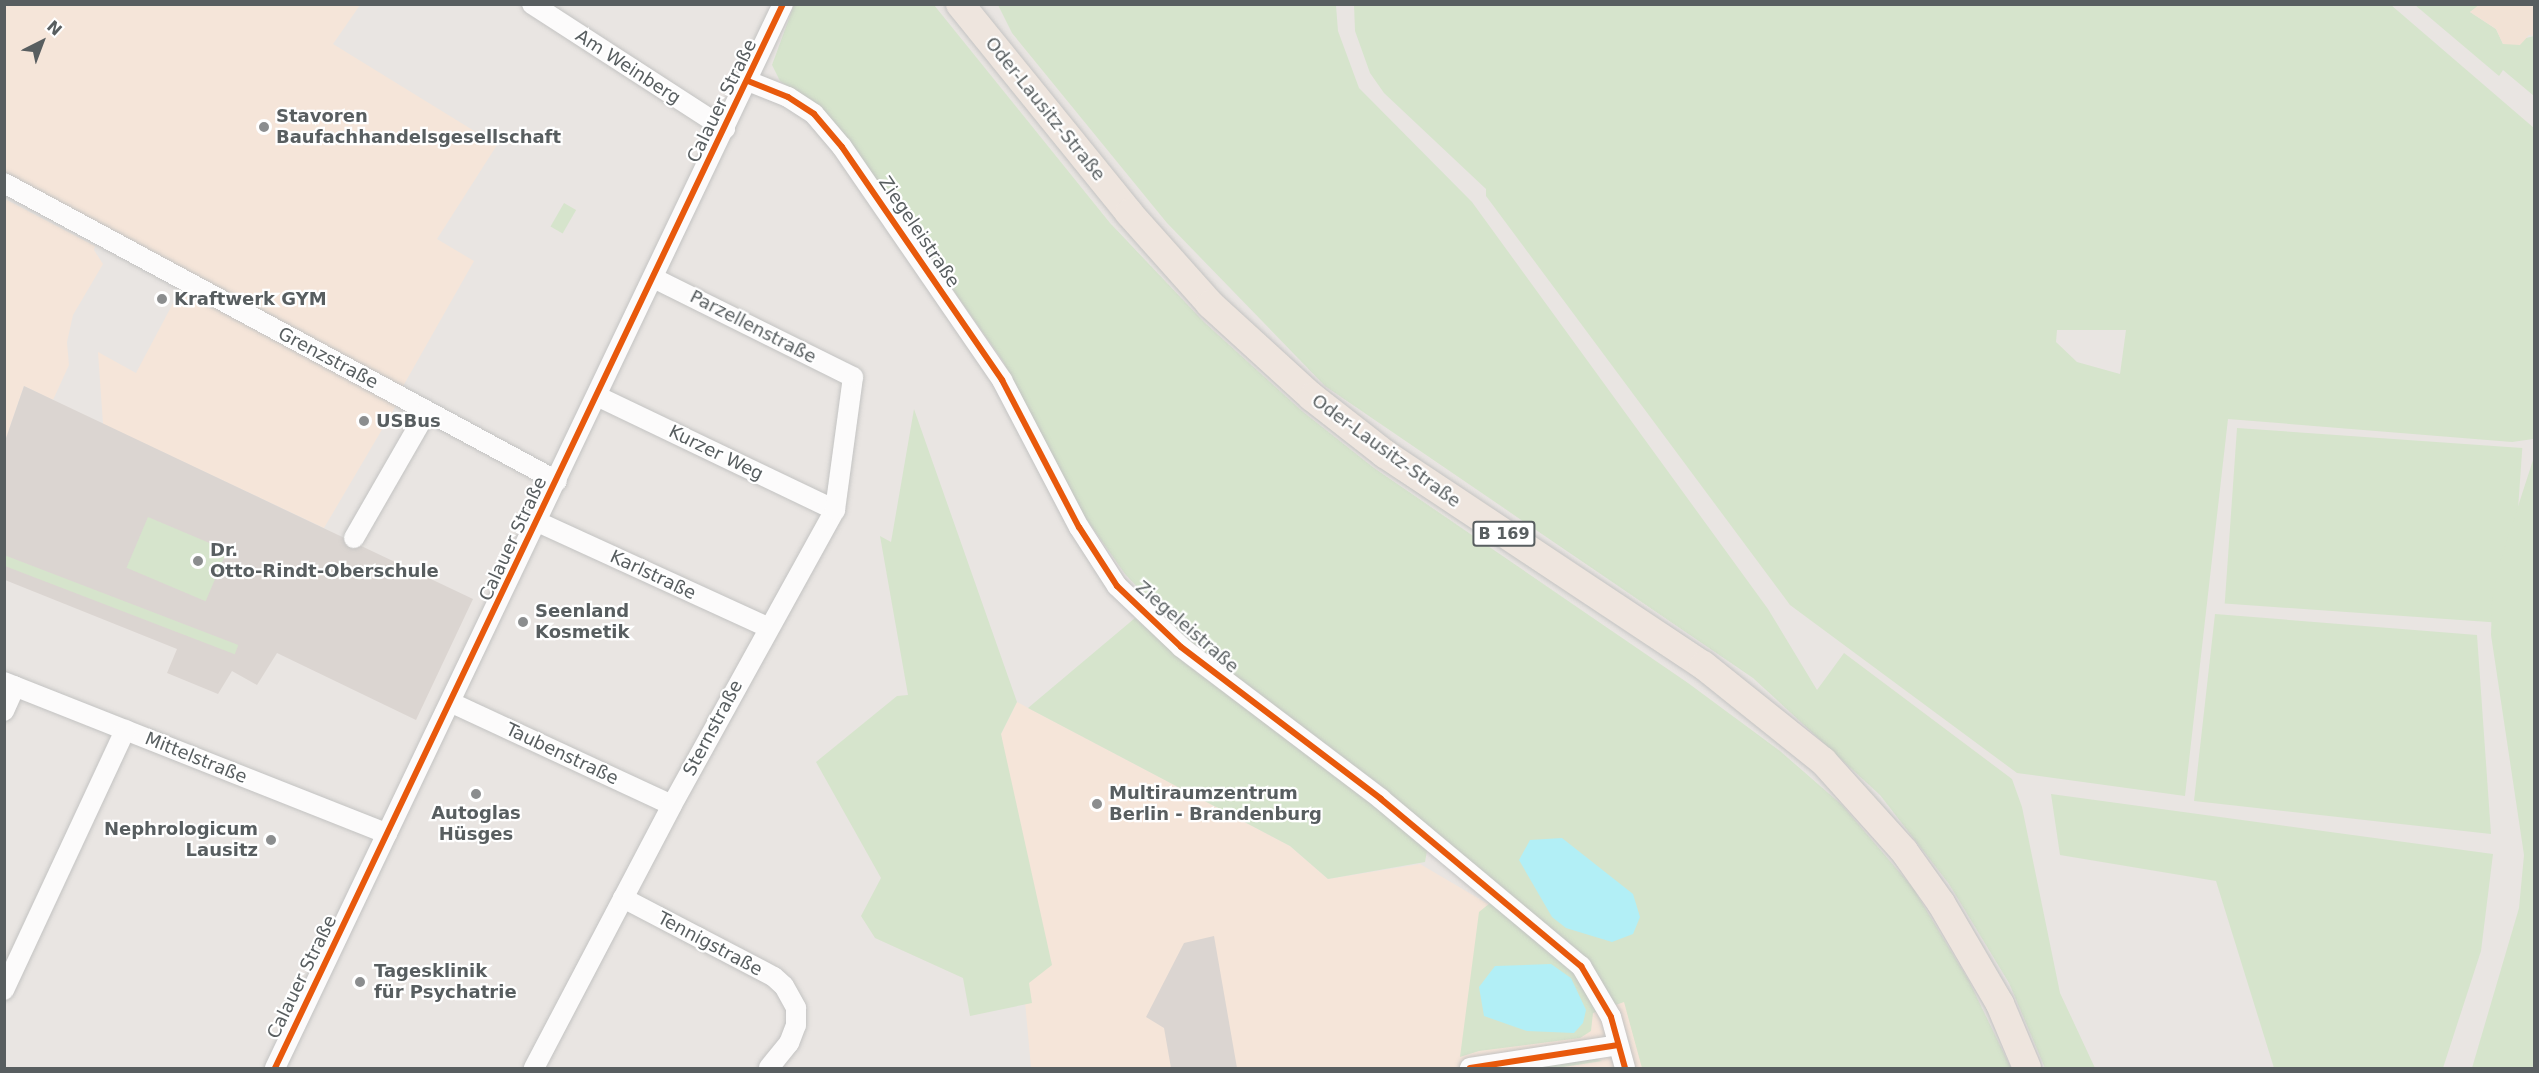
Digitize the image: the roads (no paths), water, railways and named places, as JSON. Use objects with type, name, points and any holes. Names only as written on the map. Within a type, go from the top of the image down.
[{"type":"highway","name":"Oder-Lausitz-Straße","points":[[960,4],[1129,213],[1210,304],[1312,397],[1394,460],[1703,665],[1823,761],[1904,850],[1941,903],[1981,968],[2027,1068]]},
{"type":"street","name":"Am Weinberg","points":[[532,4],[725,129]]},
{"type":"street","name":"Calauer Straße","points":[[275,1068],[452,703],[780,14]]},
{"type":"street","name":"Ziegeleistraße","points":[[748,81],[788,97],[814,114],[842,147],[1002,380],[1079,527],[1117,586],[1181,647],[1381,799],[1558,945],[1598,990],[1611,1017],[1625,1068]]},
{"type":"street","name":"Grenzstraße","points":[[4,183],[557,481]]},
{"type":"street","name":"Parzellenstraße","points":[[654,278],[853,377]]},
{"type":"street","name":"Sternstraße","points":[[534,1068],[767,627],[835,510],[853,377]]},
{"type":"street","name":"Kurzer Weg","points":[[597,396],[835,510]]},
{"type":"street","points":[[354,538],[427,411]]},
{"type":"street","name":"Karlstraße","points":[[538,522],[767,627]]},
{"type":"street","points":[[4,711],[10,684]]},
{"type":"street","name":"Mittelstraße","points":[[10,684],[387,834]]},
{"type":"street","name":"Taubenstraße","points":[[452,703],[672,805]]},
{"type":"street","points":[[4,990],[124,730]]},
{"type":"street","name":"Tennigstraße","points":[[623,898],[774,977],[796,1008],[796,1025],[789,1043],[769,1068]]},
{"type":"street","points":[[1470,1068],[1618,1045]]},
{"type":"water","points":[[1562,838],[1633,894],[1640,917],[1633,934],[1612,942],[1566,928],[1552,917],[1519,860],[1530,840]]},
{"type":"water","points":[[1551,964],[1571,978],[1586,1010],[1583,1023],[1574,1033],[1527,1031],[1484,1016],[1479,987],[1495,966]]},
{"type":"place","name":"Stavoren Baufachhandelsgesellschaft","points":[[264,127]]},
{"type":"place","name":"Kraftwerk GYM","points":[[162,299]]},
{"type":"place","name":"USBus","points":[[364,421]]},
{"type":"place","name":"Dr. Otto-Rindt-Oberschule","points":[[198,561]]},
{"type":"place","name":"Seenland Kosmetik","points":[[523,622]]},
{"type":"place","name":"Autoglas Hüsges","points":[[476,794]]},
{"type":"place","name":"Multiraumzentrum Berlin - Brandenburg","points":[[1097,804]]},
{"type":"place","name":"Nephrologicum Lausitz","points":[[271,840]]},
{"type":"place","name":"Tagesklinik für Psychatrie","points":[[360,982]]}]
